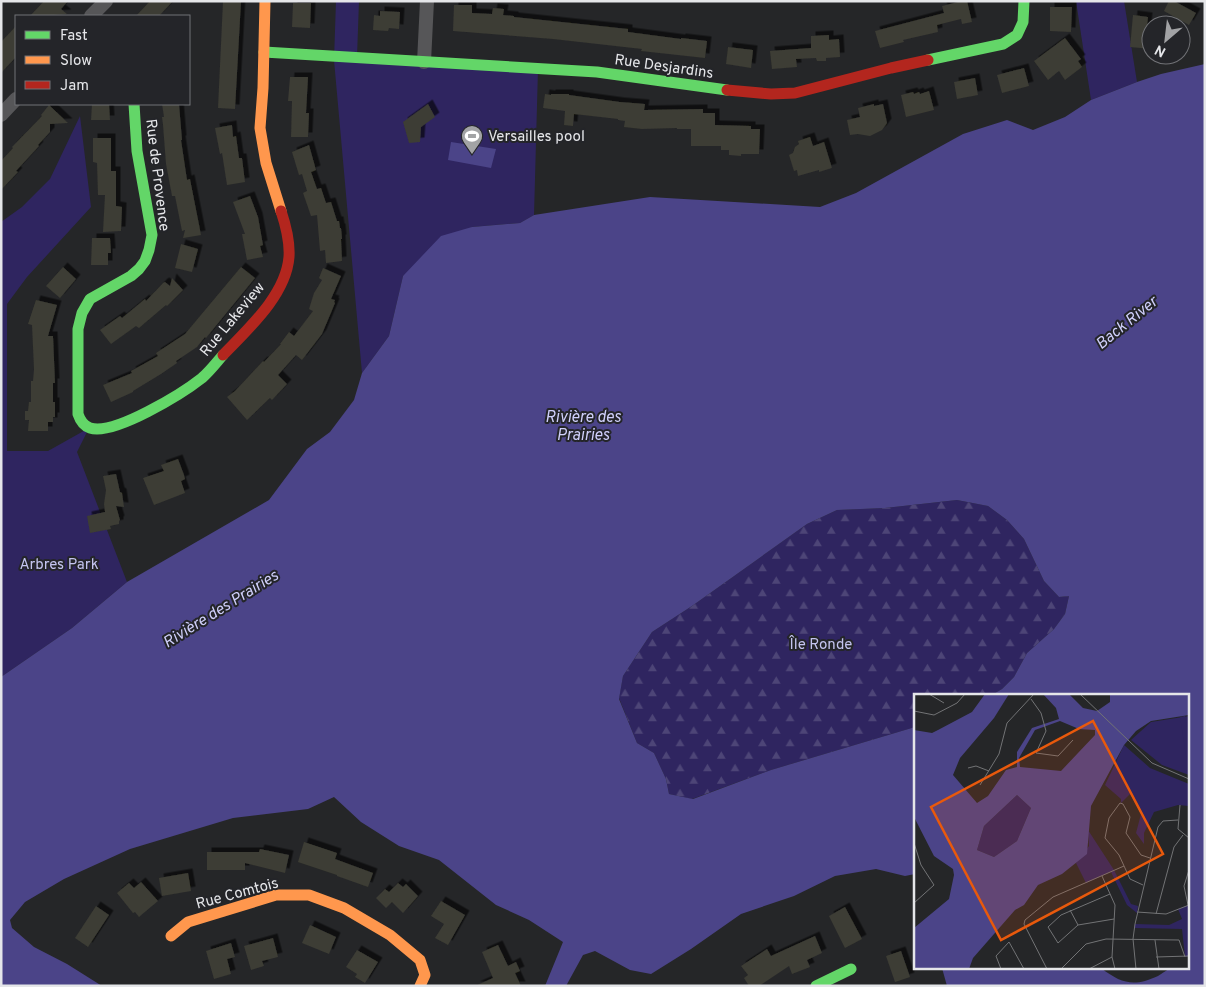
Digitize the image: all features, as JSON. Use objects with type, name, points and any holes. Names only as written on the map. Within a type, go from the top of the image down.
[{"type":"street","points":[[93,15],[106,1]]},
{"type":"street","name":"Rue Lakeview","points":[[84,425],[97,430],[126,422],[186,389],[203,376],[253,323],[281,284],[287,270],[289,254],[287,234],[266,164],[261,131],[265,1]]},
{"type":"street","points":[[424,62],[427,1]]},
{"type":"street","name":"Rue Desjardins","points":[[264,52],[596,72],[736,91],[771,94],[795,93],[891,68],[1003,44],[1017,36],[1023,22],[1024,1]]},
{"type":"street","points":[[1,115],[15,100]]},
{"type":"street","name":"Rue de Provence","points":[[84,425],[78,414],[77,397],[78,329],[80,316],[84,306],[90,299],[136,272],[145,262],[151,248],[152,234],[137,151],[134,105]]},
{"type":"street","name":"Rue Comtois","points":[[170,936],[188,922],[276,895],[309,895],[344,908],[390,935],[420,960],[425,975],[420,986]]},
{"type":"street","points":[[816,986],[851,969]]},
{"type":"green space","points":[[336,1],[359,1],[357,57],[538,69],[534,215],[520,223],[472,227],[403,276],[389,336],[362,373],[334,60]]},
{"type":"green space","points":[[1076,1],[1124,1],[1137,82],[1091,100]]},
{"type":"green space","name":"Arbres Park","points":[[80,116],[91,207],[27,277],[7,304],[7,451],[48,451],[89,428],[77,452],[127,582],[72,628],[1,677],[1,222],[22,207],[50,179]]},
{"type":"green space","name":"Île Ronde","points":[[957,500],[988,506],[1007,520],[1024,539],[1044,581],[1059,597],[1069,596],[1065,614],[1054,629],[1027,653],[1014,677],[1002,689],[993,694],[914,694],[914,727],[771,770],[692,799],[669,794],[666,779],[654,753],[637,743],[619,698],[623,676],[652,632],[692,606],[807,524],[837,510],[885,508]]},
{"type":"water","name":"Rivière des Prairies","points":[[1205,64],[1205,986],[947,986],[943,970],[1104,970],[1115,978],[1135,983],[1158,976],[1167,970],[1188,970],[1188,694],[993,694],[1002,689],[1014,677],[1027,653],[1054,629],[1065,614],[1069,596],[1059,597],[1044,581],[1024,539],[1007,520],[988,506],[957,500],[885,508],[837,510],[807,524],[692,606],[652,632],[623,676],[619,699],[637,743],[654,753],[666,779],[669,794],[693,799],[771,770],[914,727],[914,874],[905,876],[876,869],[835,876],[794,896],[741,914],[651,974],[630,970],[595,951],[583,955],[566,986],[545,986],[563,942],[529,920],[496,905],[439,860],[399,846],[361,822],[334,797],[308,809],[233,818],[130,849],[64,879],[25,902],[10,920],[12,928],[34,947],[67,964],[102,986],[1,986],[1,677],[72,628],[127,582],[269,500],[307,449],[330,432],[354,400],[362,373],[389,336],[403,276],[441,236],[472,227],[520,223],[534,215],[650,197],[820,207],[856,193],[963,134],[1007,120],[1033,130],[1065,117],[1091,100],[1161,74]]},
{"type":"water","name":"Versailles pool","points":[[451,142],[496,149],[491,168],[448,160]]},
{"type":"building","points":[[44,1],[68,1],[61,9],[67,14],[31,15]]},
{"type":"building","points":[[150,1],[173,1],[160,15],[137,15]]},
{"type":"building","points":[[223,1],[241,1],[235,109],[218,108]]},
{"type":"building","points":[[967,1],[972,22],[962,24],[961,19],[937,25],[938,32],[903,40],[904,42],[880,48],[875,31],[944,13],[942,6]]},
{"type":"building","points":[[1169,1],[1174,1],[1196,13],[1191,22],[1191,15],[1171,15],[1164,11]]},
{"type":"building","points":[[293,3],[311,3],[310,28],[292,27]]},
{"type":"building","points":[[454,5],[472,5],[472,13],[492,14],[493,8],[504,9],[503,15],[514,17],[628,29],[628,32],[707,41],[705,58],[553,39],[453,31]]},
{"type":"building","points":[[1050,7],[1072,7],[1071,32],[1050,31]]},
{"type":"building","points":[[380,11],[400,12],[399,29],[389,28],[388,31],[373,30],[374,15],[380,16]]},
{"type":"building","points":[[1133,15],[1141,16],[1141,48],[1130,47]]},
{"type":"building","points":[[15,27],[15,58],[1,73],[1,42]]},
{"type":"building","points":[[829,35],[829,40],[839,39],[840,57],[826,58],[826,61],[817,61],[816,58],[796,59],[797,67],[772,69],[770,51],[811,48],[811,36]]},
{"type":"building","points":[[1065,38],[1081,59],[1078,61],[1082,67],[1065,80],[1059,71],[1048,80],[1034,61]]},
{"type":"building","points":[[728,47],[753,50],[751,68],[726,64]]},
{"type":"building","points":[[1024,68],[1029,86],[1002,93],[997,75]]},
{"type":"building","points":[[290,77],[308,77],[306,113],[309,113],[308,137],[291,137],[292,101],[288,101]]},
{"type":"building","points":[[975,78],[978,95],[957,99],[954,82]]},
{"type":"building","points":[[929,91],[934,110],[906,117],[901,95],[913,92],[914,94],[919,92],[920,94]]},
{"type":"building","points":[[545,94],[569,94],[645,104],[644,110],[703,109],[703,113],[715,113],[715,125],[751,126],[751,129],[760,129],[759,154],[729,155],[729,150],[721,150],[721,146],[691,146],[691,129],[624,127],[625,121],[618,119],[574,114],[573,126],[564,125],[565,111],[543,108]]},
{"type":"building","points":[[428,104],[435,117],[421,127],[420,142],[409,143],[403,122]]},
{"type":"building","points":[[874,104],[874,106],[883,104],[887,123],[882,130],[870,136],[850,135],[847,120],[860,117],[858,108]]},
{"type":"building","points":[[49,105],[68,123],[50,124],[50,132],[1,190],[1,161],[42,116]]},
{"type":"building","points":[[92,105],[109,105],[110,120],[91,120]]},
{"type":"building","points":[[162,105],[179,105],[181,140],[187,180],[190,179],[201,235],[183,238],[185,230],[182,231],[175,196],[172,196],[166,164],[162,117],[164,117]]},
{"type":"building","points":[[232,125],[233,137],[236,136],[239,158],[242,158],[245,182],[227,185],[222,153],[220,154],[215,128]]},
{"type":"building","points":[[810,137],[813,146],[824,142],[832,168],[798,176],[797,170],[794,171],[789,155],[793,153],[795,147],[799,144],[798,141]]},
{"type":"building","points":[[93,138],[111,138],[111,171],[116,171],[116,206],[122,207],[121,231],[103,232],[105,195],[98,195],[97,163],[93,162]]},
{"type":"building","points":[[309,145],[316,170],[311,172],[317,189],[321,188],[326,203],[331,202],[341,228],[342,261],[326,263],[325,250],[320,251],[317,215],[311,216],[303,193],[307,191],[302,174],[299,175],[292,152]]},
{"type":"building","points":[[250,196],[258,217],[263,245],[260,246],[263,257],[247,260],[242,234],[245,234],[233,202]]},
{"type":"building","points":[[92,238],[110,238],[111,253],[108,253],[108,265],[91,265]]},
{"type":"building","points":[[181,244],[198,249],[192,272],[175,268]]},
{"type":"building","points":[[63,267],[76,279],[60,298],[46,286]]},
{"type":"building","points":[[241,267],[255,278],[206,338],[161,374],[133,392],[111,402],[103,385],[132,373],[131,371],[158,356],[156,353],[185,334]]},
{"type":"building","points":[[323,268],[341,276],[331,299],[335,300],[335,303],[322,334],[302,360],[296,355],[278,375],[287,384],[272,400],[270,398],[247,420],[227,397],[264,362],[281,344],[289,332],[294,336],[313,311],[309,309],[314,293],[322,280],[319,278]]},
{"type":"building","points":[[172,278],[183,290],[167,306],[139,328],[136,326],[111,344],[100,330],[120,316],[122,318],[145,299],[146,301],[163,283],[165,282],[170,286]]},
{"type":"building","points":[[36,300],[57,305],[48,336],[53,336],[55,383],[53,383],[53,402],[55,402],[55,417],[53,417],[53,422],[48,422],[48,431],[28,431],[29,420],[25,420],[25,411],[28,411],[29,402],[31,402],[31,381],[33,381],[34,369],[32,325],[28,324]]},
{"type":"building","points":[[178,459],[185,479],[181,481],[185,493],[154,505],[143,478],[164,471],[161,465]]},
{"type":"building","points":[[116,474],[124,507],[116,506],[120,520],[119,524],[110,526],[111,529],[90,533],[87,516],[105,512],[106,490],[103,476]]},
{"type":"building","points":[[304,842],[337,853],[335,859],[373,873],[368,887],[298,862]]},
{"type":"building","points":[[260,849],[289,855],[285,873],[245,863],[245,870],[207,870],[207,852],[259,852]]},
{"type":"building","points":[[188,873],[191,891],[162,896],[159,878]]},
{"type":"building","points":[[141,882],[158,901],[139,917],[135,912],[133,913],[117,893],[129,883],[134,888]]},
{"type":"building","points":[[398,883],[403,887],[406,884],[418,896],[403,913],[392,902],[386,908],[376,898],[385,889],[389,892]]},
{"type":"building","points":[[441,901],[465,915],[448,945],[435,938],[444,924],[431,916]]},
{"type":"building","points":[[96,906],[109,915],[88,947],[75,938]]},
{"type":"building","points":[[845,907],[862,939],[845,948],[829,916]]},
{"type":"building","points":[[310,925],[336,937],[329,954],[302,943]]},
{"type":"building","points":[[815,936],[822,953],[807,960],[810,967],[792,974],[789,966],[759,986],[749,986],[744,978],[748,975],[741,966],[767,949],[771,956]]},
{"type":"building","points":[[273,938],[278,957],[262,961],[264,966],[251,970],[244,946]]},
{"type":"building","points":[[231,943],[235,957],[227,959],[231,974],[214,979],[206,951]]},
{"type":"building","points":[[498,945],[508,966],[516,962],[520,971],[515,973],[521,986],[475,986],[493,978],[482,952]]},
{"type":"building","points":[[357,950],[378,962],[365,983],[355,977],[357,974],[346,967]]},
{"type":"building","points":[[901,951],[910,977],[895,982],[886,956]]},
{"type":"traffic: fast","points":[[928,60],[1003,44],[1017,35],[1023,22],[1024,1]]},
{"type":"traffic: fast","points":[[264,52],[597,72],[727,90]]},
{"type":"traffic: fast","points":[[134,105],[137,151],[152,235],[145,261],[139,269],[131,276],[90,299],[82,313],[78,329],[78,414],[82,423],[90,428],[101,429],[131,420],[165,403],[193,385],[223,355]]},
{"type":"traffic: fast","points":[[816,986],[851,969]]},
{"type":"traffic: slow","points":[[265,1],[260,128],[266,163],[281,211]]},
{"type":"traffic: slow","points":[[171,936],[188,922],[276,895],[309,895],[344,908],[390,935],[420,960],[425,975],[420,986]]},
{"type":"traffic: jam","points":[[727,90],[771,94],[795,93],[928,60]]},
{"type":"traffic: jam","points":[[223,355],[254,323],[281,285],[289,257],[287,234],[281,211]]},
{"type":"place","name":"Versailles pool","points":[[472,155]]},
{"type":"water label","name":"Back River","points":[[1126,322]]}]
